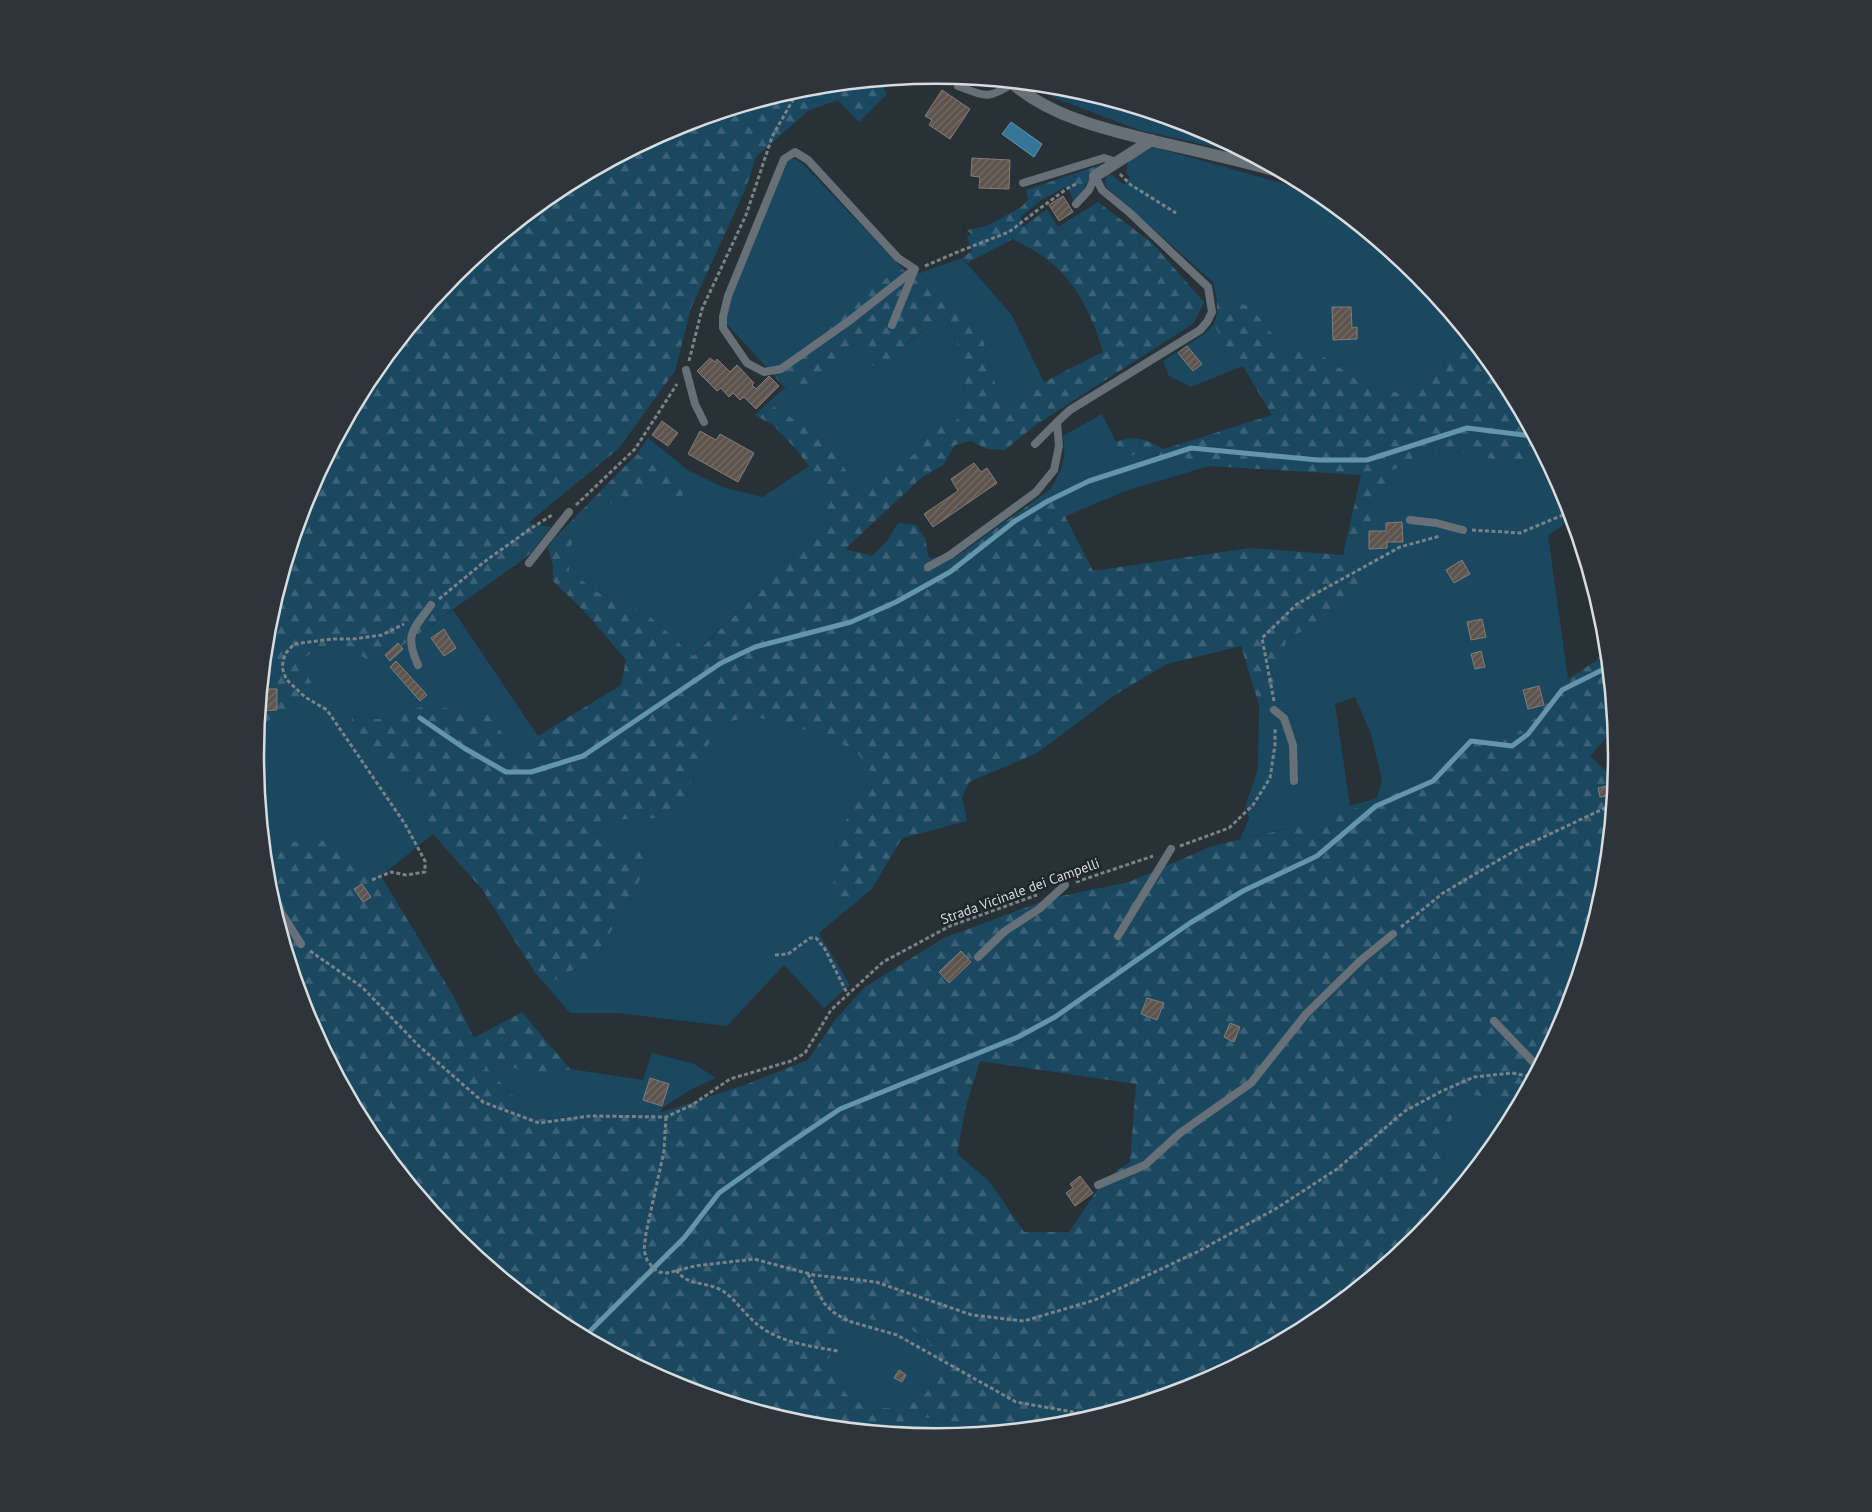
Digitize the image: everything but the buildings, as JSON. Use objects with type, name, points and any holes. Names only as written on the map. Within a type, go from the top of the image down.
[{"type":"street","points":[[1022,90],[1064,115],[1115,131],[1257,166]]},
{"type":"street","points":[[1095,176],[1152,140]]},
{"type":"lane","points":[[958,86],[984,96],[996,94],[1004,88]]},
{"type":"lane","points":[[795,152],[808,160],[898,258],[914,269],[849,321],[781,369],[764,372],[747,362],[723,328],[723,317],[728,296],[779,170],[784,159],[795,152]]},
{"type":"lane","points":[[1024,183],[1104,158],[1117,162]]},
{"type":"lane","points":[[1076,204],[1089,190],[1095,176]]},
{"type":"lane","points":[[1036,444],[1070,410],[1200,330],[1212,312],[1208,287],[1144,226],[1102,190],[1095,176]]},
{"type":"lane","points":[[892,325],[914,269]]},
{"type":"lane","points":[[686,370],[695,404],[704,422]]},
{"type":"lane","points":[[928,567],[950,555],[1036,492],[1054,470],[1059,446],[1057,422]]},
{"type":"lane","points":[[528,563],[569,512]]},
{"type":"lane","points":[[1410,520],[1436,523],[1463,530]]},
{"type":"lane","points":[[418,665],[410,648],[411,634],[431,605]]},
{"type":"lane","points":[[1274,710],[1284,718],[1294,745],[1294,781]]},
{"type":"lane","points":[[1118,936],[1171,849]]},
{"type":"lane","points":[[978,957],[1005,931],[1039,910],[1064,886]]},
{"type":"lane","points":[[284,917],[301,944]]},
{"type":"lane","points":[[1098,1185],[1145,1165],[1180,1134],[1251,1083],[1306,1014],[1361,960],[1393,934]]},
{"type":"lane","points":[[1494,1021],[1534,1063]]},
{"type":"path","points":[[431,605],[484,562],[549,515],[569,512],[635,449],[686,370],[702,309],[746,215],[772,137],[793,100]]},
{"type":"path","points":[[1117,162],[1119,172],[1131,185],[1176,213]]},
{"type":"path","points":[[914,269],[933,264],[960,251],[1009,232],[1068,188],[1095,176]]},
{"type":"path","name":"Strada Vicinale dei Campelli","points":[[301,944],[362,987],[419,1046],[483,1102],[539,1123],[590,1116],[666,1118],[692,1105],[730,1079],[791,1061],[805,1053],[831,1010],[883,962],[950,926],[1229,828],[1253,806],[1270,778],[1275,745],[1274,710],[1262,638],[1297,604],[1400,547],[1463,530],[1520,533],[1563,515]]},
{"type":"path","points":[[372,880],[391,872],[406,875],[426,872],[426,861],[405,824],[327,710],[305,698],[286,679],[282,667],[285,654],[294,644],[332,638],[353,639],[382,635],[408,621]]},
{"type":"path","points":[[1393,934],[1443,893],[1504,857],[1606,808]]},
{"type":"path","points":[[775,955],[788,954],[810,938],[816,938],[825,949],[848,994]]},
{"type":"path","points":[[666,1118],[664,1151],[644,1250],[647,1260],[653,1268],[660,1272],[754,1259],[808,1274],[876,1282],[972,1315],[1024,1321],[1095,1300],[1197,1252],[1269,1212],[1337,1169],[1405,1111],[1442,1090],[1474,1077],[1512,1072],[1527,1076]]},
{"type":"path","points":[[676,1270],[682,1279],[721,1290],[758,1326],[775,1335],[796,1344],[838,1351]]},
{"type":"path","points":[[808,1274],[824,1303],[833,1312],[848,1321],[898,1335],[1016,1402],[1077,1413]]},
{"type":"green space","points":[[882,86],[887,94],[859,122],[838,100],[809,110],[756,157],[745,190],[691,308],[675,371],[618,449],[528,523],[551,527],[531,553],[375,665],[337,640],[299,660],[311,682],[298,702],[265,723],[270,668],[277,625],[299,540],[333,459],[377,383],[431,313],[461,281],[527,223],[563,197],[639,153],[720,119],[762,107],[805,97]]},
{"type":"green space","points":[[1047,94],[1110,107],[1152,119],[1225,149],[1139,130]]},
{"type":"green space","points":[[1154,147],[1292,186],[1309,197],[1379,251],[1411,281],[1459,335],[1441,369],[1413,394],[1372,390],[1318,353],[1284,349],[1251,307],[1225,298],[1217,301],[1213,282],[1105,186],[1108,172],[1124,185],[1130,177],[1126,173],[1128,161]]},
{"type":"green space","points":[[795,159],[802,163],[903,269],[856,294],[768,369],[726,323],[731,298],[788,160]]},
{"type":"green space","points":[[1103,164],[1086,184],[1083,193],[1074,201],[1067,186],[1043,199],[1020,217],[1023,227],[1047,209],[1058,227],[1098,202],[1152,243],[1204,302],[1194,323],[1037,424],[1005,450],[987,449],[971,441],[955,445],[944,464],[920,479],[845,549],[872,556],[887,541],[898,523],[916,525],[925,538],[929,558],[957,556],[1051,489],[1093,571],[1250,548],[1343,555],[1362,575],[1361,586],[1333,612],[1286,641],[1282,669],[1259,705],[1241,646],[1167,664],[1116,694],[1037,753],[969,782],[962,797],[967,821],[902,838],[871,890],[844,912],[833,892],[836,836],[874,776],[856,751],[818,733],[752,716],[723,723],[697,761],[686,799],[660,818],[601,820],[595,833],[616,848],[649,851],[637,887],[596,957],[546,985],[536,974],[482,889],[433,834],[420,802],[399,776],[352,737],[352,716],[378,719],[428,705],[488,715],[515,750],[621,685],[626,660],[587,614],[553,581],[553,566],[548,548],[552,541],[637,454],[677,481],[687,491],[682,496],[673,496],[659,485],[650,481],[625,502],[613,502],[594,513],[572,541],[569,571],[599,593],[645,612],[693,656],[776,575],[826,516],[819,478],[773,425],[755,415],[768,403],[803,425],[834,448],[859,496],[918,451],[928,427],[941,424],[945,432],[955,422],[962,409],[964,379],[962,363],[949,320],[941,317],[908,342],[897,361],[879,368],[871,365],[860,347],[847,346],[809,386],[798,393],[785,388],[768,369],[856,294],[903,269],[908,272],[920,273],[957,302],[983,340],[1001,404],[1103,352],[1095,327],[1076,291],[1059,270],[1041,255],[1013,239],[967,263],[962,258],[972,251],[967,237],[971,234],[967,230],[987,226],[1021,207],[1028,200],[1026,190]]},
{"type":"green space","points":[[962,258],[1011,314],[1044,382],[1001,404],[983,340],[920,273]]},
{"type":"green space","points":[[1225,298],[1251,307],[1284,349],[1318,353],[1372,390],[1413,394],[1441,369],[1459,335],[1495,383],[1540,461],[1512,463],[1445,449],[1390,471],[1372,519],[1358,539],[1347,538],[1361,475],[1209,466],[1186,458],[1136,454],[1121,460],[1116,442],[1135,438],[1164,449],[1272,415],[1243,366],[1235,369],[1214,324],[1217,313],[1217,301]]},
{"type":"green space","points":[[941,317],[949,320],[962,363],[964,394],[962,409],[955,422],[945,432],[928,427],[918,451],[859,497],[834,448],[803,425],[768,403],[785,388],[798,393],[809,386],[847,346],[860,347],[871,365],[897,361],[908,343]]},
{"type":"green space","points":[[1214,324],[1235,369],[1191,387],[1169,376],[1163,361],[1203,335]]},
{"type":"green space","points":[[1102,414],[1116,442],[1121,460],[1136,454],[1186,458],[1209,466],[1125,491],[1064,517],[1051,489],[1063,464],[1063,436]]},
{"type":"green space","points":[[648,438],[689,471],[725,488],[763,497],[809,466],[819,478],[826,516],[776,575],[692,656],[645,612],[599,593],[569,571],[572,541],[594,513],[613,502],[625,502],[650,481],[659,485],[673,496],[687,491],[677,481],[637,454]]},
{"type":"green space","points":[[1445,449],[1512,463],[1540,461],[1566,523],[1548,535],[1568,679],[1561,684],[1536,717],[1511,738],[1474,734],[1457,744],[1421,779],[1389,797],[1312,823],[1240,839],[1249,819],[1246,805],[1258,769],[1259,705],[1282,669],[1286,641],[1333,612],[1362,575],[1343,555],[1347,538],[1358,539],[1372,519],[1390,471]],"holes":[[[1355,697],[1371,734],[1382,780],[1377,798],[1350,806],[1335,704]]]},
{"type":"green space","points":[[453,610],[538,736],[515,750],[488,715],[428,705],[378,719],[353,716],[352,737],[399,776],[420,802],[433,834],[381,876],[316,837],[284,844],[269,838],[265,800],[265,723],[298,702],[299,660],[337,640],[375,665]]},
{"type":"green space","points":[[1600,656],[1607,712],[1608,736],[1590,756],[1608,773],[1607,800],[1602,844],[1595,887],[1585,931],[1544,967],[1567,987],[1539,1053],[1507,1109],[1497,1100],[1458,1091],[1432,1209],[1379,1261],[1309,1315],[1233,1359],[1152,1393],[1067,1415],[1024,1422],[984,1427],[903,1414],[905,1427],[892,1427],[805,1415],[762,1405],[720,1393],[639,1359],[563,1315],[527,1289],[461,1231],[431,1199],[377,1129],[354,1092],[333,1053],[299,972],[277,887],[270,844],[269,838],[284,844],[316,837],[381,876],[454,997],[474,1038],[522,1012],[570,1069],[554,1077],[527,1074],[496,1059],[475,1040],[488,1069],[535,1119],[660,1113],[747,1084],[808,1060],[835,1020],[865,987],[944,938],[1052,898],[1129,882],[1212,846],[1312,823],[1389,797],[1421,779],[1457,744],[1474,734],[1511,738],[1536,717],[1561,684],[1597,660]],"holes":[[[980,1061],[1136,1084],[1130,1162],[1105,1179],[1069,1232],[1024,1232],[989,1181],[957,1154],[966,1106]],[[868,1319],[904,1324],[930,1343],[934,1382],[922,1398],[907,1405],[887,1408],[869,1407],[849,1397],[835,1379],[828,1365],[833,1337]]]},
{"type":"green space","points":[[752,716],[818,733],[856,751],[874,776],[836,836],[833,892],[844,912],[819,933],[850,985],[824,1008],[784,965],[727,1026],[617,1013],[570,1013],[546,985],[596,957],[637,887],[649,851],[616,848],[595,833],[601,820],[660,818],[686,799],[697,761],[723,723]]},
{"type":"green space","points":[[1585,931],[1567,987],[1544,967]]},
{"type":"green space","points":[[474,1038],[496,1059],[528,1074],[554,1077],[570,1069],[643,1080],[652,1053],[694,1064],[716,1078],[690,1090],[662,1108],[660,1113],[535,1119],[488,1069]]},
{"type":"green space","points":[[1458,1091],[1497,1100],[1507,1109],[1469,1165],[1432,1209]]},
{"type":"green space","points":[[868,1319],[904,1324],[930,1343],[934,1382],[922,1398],[907,1405],[887,1408],[869,1407],[849,1397],[835,1379],[828,1365],[833,1337]]},
{"type":"green space","points":[[903,1414],[984,1427],[936,1428],[905,1427]]},
{"type":"shaded area","points":[[1011,122],[1042,144],[1034,157],[1002,134]]},
{"type":"waterway","points":[[420,718],[464,748],[506,772],[531,772],[583,756],[721,663],[755,647],[851,622],[896,602],[950,572],[1015,521],[1048,501],[1089,481],[1191,448],[1318,460],[1367,460],[1467,428],[1526,435]]},
{"type":"waterway","points":[[590,1332],[684,1238],[719,1193],[840,1109],[1018,1037],[1055,1017],[1190,923],[1243,891],[1317,856],[1376,806],[1433,781],[1471,741],[1512,746],[1528,734],[1562,690],[1602,670]]}]
